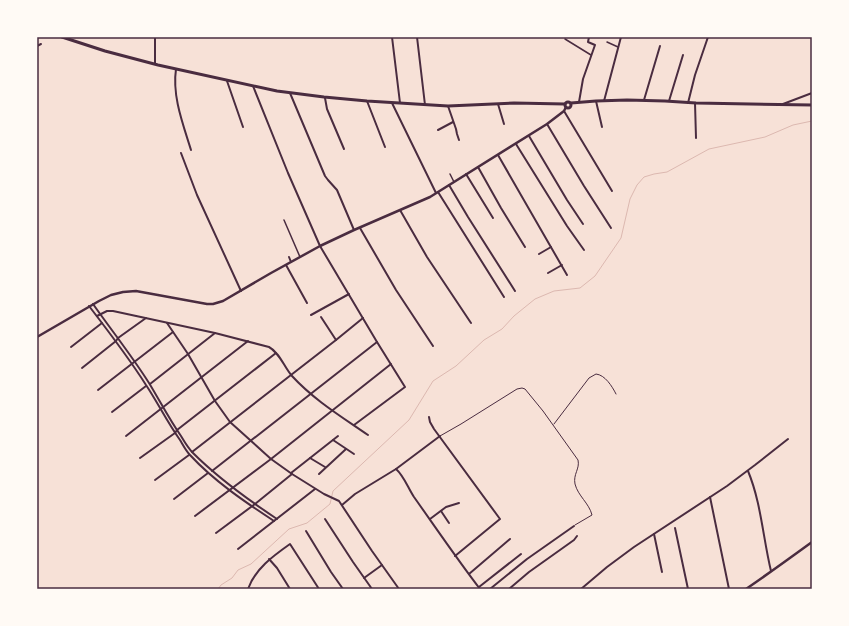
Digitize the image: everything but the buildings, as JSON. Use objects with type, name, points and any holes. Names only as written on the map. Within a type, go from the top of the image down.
[{"type":"main road","points":[[62,37],[105,51],[155,64],[253,86],[324,97],[367,101],[448,106],[514,103],[565,104],[568,101],[571,103],[644,100],[688,103],[812,105]]},
{"type":"main road","points":[[565,104],[566,108],[570,107],[571,103]]},
{"type":"street","points":[[392,37],[400,103]]},
{"type":"street","points":[[417,37],[425,105]]},
{"type":"street","points":[[579,102],[583,79],[595,45],[588,42],[589,37]]},
{"type":"street","points":[[604,101],[621,37]]},
{"type":"street","points":[[688,103],[695,75],[708,37]]},
{"type":"street","points":[[155,38],[155,64]]},
{"type":"street","points":[[565,39],[591,55]]},
{"type":"street","points":[[607,42],[618,47]]},
{"type":"street","points":[[644,100],[660,46]]},
{"type":"street","points":[[669,101],[683,55]]},
{"type":"street","points":[[176,69],[175,84],[178,102],[191,150]]},
{"type":"street","points":[[226,80],[243,127]]},
{"type":"street","points":[[253,86],[288,173],[320,246],[405,387],[354,425]]},
{"type":"street","points":[[290,92],[325,176],[337,190],[354,230]]},
{"type":"street","points":[[780,105],[812,93]]},
{"type":"street","points":[[324,97],[327,109],[344,149]]},
{"type":"street","points":[[367,101],[385,147]]},
{"type":"street","points":[[596,101],[602,127]]},
{"type":"street","points":[[392,102],[437,193],[504,297]]},
{"type":"street","points":[[695,103],[696,138]]},
{"type":"street","points":[[498,104],[504,124]]},
{"type":"street","points":[[448,106],[459,140]]},
{"type":"street","points":[[37,337],[89,306],[117,293],[130,291],[140,292],[207,304],[223,301],[320,246],[437,193],[529,136],[547,124],[566,108]]},
{"type":"street","points":[[564,111],[612,191]]},
{"type":"street","points":[[438,130],[454,122]]},
{"type":"street","points":[[547,124],[611,228]]},
{"type":"street","points":[[529,136],[583,224]]},
{"type":"street","points":[[516,144],[567,226],[584,250]]},
{"type":"street","points":[[181,153],[197,195],[241,291]]},
{"type":"street","points":[[498,155],[567,275]]},
{"type":"street","points":[[478,167],[525,247]]},
{"type":"street","points":[[450,174],[454,182]]},
{"type":"street","points":[[466,174],[493,218]]},
{"type":"street","points":[[449,185],[515,291]]},
{"type":"street","points":[[400,210],[427,257],[471,322]]},
{"type":"street","points":[[284,220],[300,257]]},
{"type":"street","points":[[360,227],[396,290],[433,346]]},
{"type":"street","points":[[539,254],[551,247]]},
{"type":"street","points":[[289,257],[291,262]]},
{"type":"street","points":[[286,265],[307,303]]},
{"type":"street","points":[[548,273],[562,265]]},
{"type":"street","points":[[311,315],[349,294]]},
{"type":"street","points":[[93,304],[135,361],[192,452],[212,471],[275,520]]},
{"type":"street","points":[[89,306],[147,386],[189,454],[230,490],[275,520]]},
{"type":"street","points":[[97,316],[110,310],[215,333],[269,347],[276,353],[292,375],[311,393],[332,410],[368,435]]},
{"type":"street","points":[[321,317],[336,340]]},
{"type":"street","points":[[82,368],[116,342],[118,338],[146,318]]},
{"type":"street","points":[[155,480],[292,375],[363,318]]},
{"type":"street","points":[[71,347],[102,323]]},
{"type":"street","points":[[167,323],[188,354],[215,401],[230,422],[270,459],[291,474],[339,502],[399,589]]},
{"type":"street","points":[[98,390],[173,332]]},
{"type":"street","points":[[112,412],[215,333]]},
{"type":"street","points":[[126,436],[248,341]]},
{"type":"street","points":[[174,499],[377,342]]},
{"type":"street","points":[[140,458],[175,433],[276,353]]},
{"type":"street","points":[[195,516],[391,364]]},
{"type":"street","points":[[429,416],[432,425],[500,519],[455,556]]},
{"type":"street","points":[[216,533],[255,504],[338,436]]},
{"type":"street","points":[[342,505],[355,494],[396,469],[440,436]]},
{"type":"street","points":[[580,589],[607,567],[654,534],[710,498],[788,439]]},
{"type":"street","points":[[333,440],[354,454]]},
{"type":"street","points":[[319,474],[346,449]]},
{"type":"street","points":[[310,458],[326,467]]},
{"type":"street","points":[[396,469],[455,556],[480,588],[521,554]]},
{"type":"street","points":[[747,471],[754,492],[771,571]]},
{"type":"street","points":[[238,550],[316,489]]},
{"type":"street","points":[[710,498],[729,589]]},
{"type":"street","points":[[430,519],[449,506],[459,503]]},
{"type":"street","points":[[441,511],[448,523]]},
{"type":"street","points":[[325,519],[372,589]]},
{"type":"street","points":[[490,589],[527,559],[574,526]]},
{"type":"street","points":[[674,528],[688,589]]},
{"type":"street","points":[[306,531],[343,589]]},
{"type":"street","points":[[654,534],[662,572]]},
{"type":"street","points":[[509,589],[529,572],[578,536]]},
{"type":"street","points":[[469,574],[510,539]]},
{"type":"street","points":[[746,589],[812,542]]},
{"type":"street","points":[[248,589],[253,578],[269,559],[290,544],[318,589]]},
{"type":"street","points":[[269,559],[277,568],[290,589]]},
{"type":"street","points":[[364,578],[382,565]]},
{"type":"lane","points":[[553,424],[590,378],[596,374],[602,376],[616,394]]},
{"type":"lane","points":[[440,436],[517,389],[525,389],[553,424],[578,460],[579,464],[575,474],[575,484],[592,515],[574,526]]},
{"type":"waterway","points":[[218,589],[221,585],[232,578],[238,570],[251,564],[289,529],[307,523],[330,504],[333,491],[409,420],[433,381],[456,366],[484,340],[502,329],[514,316],[535,299],[554,291],[580,288],[595,276],[621,238],[630,199],[637,185],[644,177],[667,172],[709,149],[765,137],[793,125],[812,121]]}]
